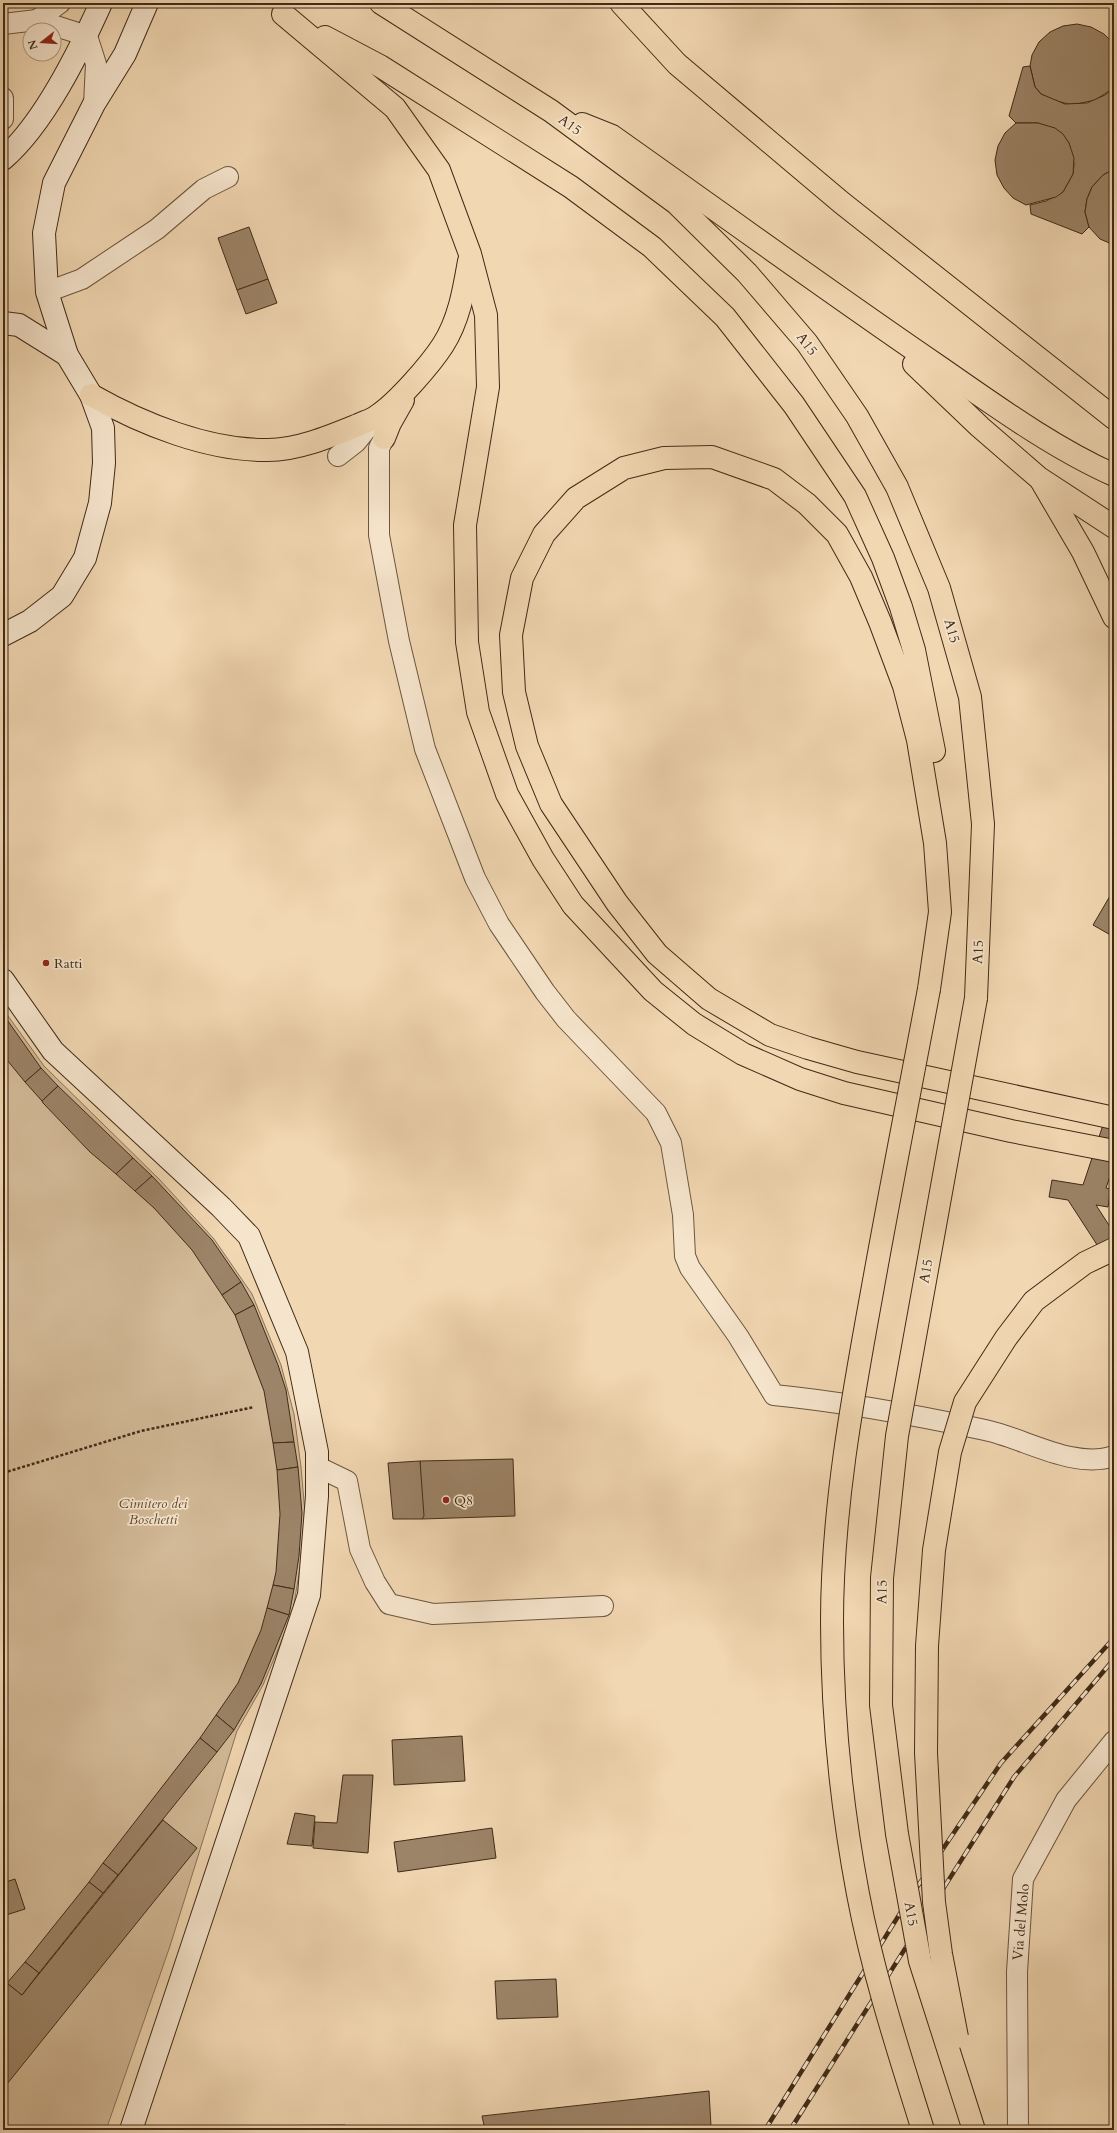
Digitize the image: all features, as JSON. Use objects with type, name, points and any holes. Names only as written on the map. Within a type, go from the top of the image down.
[{"type":"highway","points":[[621,3],[676,64],[842,203],[1114,418]]},
{"type":"highway","name":"A15","points":[[387,7],[551,111],[676,203],[747,273],[807,343],[857,416],[896,487],[940,588],[970,697],[983,824],[976,998],[897,1436],[882,1578],[881,1705],[897,1834],[920,1961],[974,2130]]},
{"type":"highway","points":[[275,8],[380,66],[570,187],[652,247],[725,317],[794,405],[850,489],[883,558],[901,607],[917,664],[932,738],[941,804],[940,912],[929,989],[854,1385],[840,1485],[832,1620],[835,1729],[847,1830],[859,1897],[902,2062],[923,2130]]},
{"type":"highway","points":[[275,8],[395,108],[439,170],[470,254],[486,315],[488,387],[465,525],[467,642],[478,712],[507,794],[543,859],[573,905],[653,991],[694,1024],[743,1054],[800,1079],[844,1093],[1011,1131],[1114,1151]]},
{"type":"highway","points":[[551,111],[612,136],[848,305],[1011,416],[1094,466],[1114,475]]},
{"type":"highway","points":[[91,394],[117,410],[166,429],[216,445],[269,450],[320,441],[377,416],[414,380],[443,344],[458,311],[470,254]]},
{"type":"highway","points":[[848,305],[931,379],[980,427],[1039,478],[1114,527]]},
{"type":"highway","points":[[384,438],[414,380]]},
{"type":"highway","points":[[940,912],[935,843],[928,795],[918,740],[904,686],[861,577],[837,534],[808,504],[774,480],[712,457],[664,458],[624,468],[576,498],[544,534],[522,578],[510,635],[514,692],[527,746],[551,804],[617,904],[657,954],[709,1000],[770,1035],[856,1062],[1114,1118]]},
{"type":"highway","points":[[1039,478],[1083,552],[1114,617]]},
{"type":"highway","points":[[979,2130],[952,2011],[934,1902],[926,1745],[927,1646],[934,1550],[950,1452],[965,1402],[1006,1338],[1034,1301],[1085,1263],[1114,1249]]},
{"type":"street","points":[[3,159],[14,149],[38,120],[87,36],[102,3]]},
{"type":"street","points":[[3,634],[30,621],[62,596],[85,558],[100,503],[104,463],[103,428],[91,394],[68,356],[47,292],[44,233],[54,183],[94,104],[125,54],[147,3]]},
{"type":"street","points":[[3,323],[19,325],[68,356]]},
{"type":"street","points":[[3,980],[53,1051],[222,1207],[249,1236],[298,1352],[316,1452],[317,1496],[309,1595],[131,2130]]},
{"type":"lane","points":[[37,20],[60,3]]},
{"type":"lane","points":[[3,24],[37,20],[87,36],[96,64],[94,104]]},
{"type":"lane","points":[[3,98],[3,119]]},
{"type":"lane","points":[[47,292],[82,279],[156,229],[204,189],[228,177]]},
{"type":"lane","points":[[338,456],[356,442],[377,416]]},
{"type":"lane","points":[[384,438],[379,448],[379,535],[399,641],[425,749],[475,878],[499,924],[545,992],[566,1019],[656,1113],[671,1143],[683,1216],[685,1256],[690,1268],[738,1336],[774,1395],[834,1401],[987,1430],[1074,1459],[1114,1456]]},
{"type":"lane","points":[[316,1466],[347,1481],[360,1549],[375,1582],[389,1604],[433,1614],[603,1606]]},
{"type":"lane","name":"Via del Molo","points":[[1018,2130],[1016,1972],[1023,1879],[1066,1800],[1114,1741]]},
{"type":"path","points":[[3,1473],[141,1431],[254,1407]]},
{"type":"green space","name":"Cimitero dei Boschetti","points":[[3,1009],[44,1066],[160,1180],[214,1239],[252,1294],[281,1365],[294,1414],[301,1467],[305,1513],[302,1556],[292,1616],[263,1685],[237,1731],[170,1946],[106,2130],[3,2130]]},
{"type":"building","points":[[1077,24],[1091,27],[1104,34],[1114,44],[1114,88],[1095,100],[1072,105],[1053,100],[1041,94],[1035,87],[1030,66],[1032,55],[1039,42],[1050,32],[1063,26]]},
{"type":"building","points":[[1030,66],[1035,87],[1041,94],[1065,104],[1087,103],[1105,95],[1114,88],[1114,169],[1103,175],[1092,187],[1087,199],[1085,212],[1089,227],[1082,234],[1031,214],[1030,205],[1046,201],[1063,192],[1073,174],[1074,164],[1069,143],[1060,132],[1038,123],[1016,123],[1009,116],[1023,67]]},
{"type":"building","points":[[1016,123],[1038,123],[1055,128],[1063,134],[1069,143],[1074,158],[1073,174],[1063,192],[1056,197],[1026,205],[1013,198],[1004,188],[997,175],[995,160],[998,146],[1005,133]]},
{"type":"building","points":[[1114,169],[1114,245],[1100,239],[1089,227],[1085,212],[1087,199],[1092,187],[1103,175]]},
{"type":"building","points":[[249,227],[268,279],[237,290],[218,238]]},
{"type":"building","points":[[268,279],[277,303],[246,314],[237,290]]},
{"type":"building","points":[[1114,889],[1114,937],[1093,925]]},
{"type":"building","points":[[3,1014],[41,1068],[25,1082],[3,1055]]},
{"type":"building","points":[[41,1068],[58,1086],[42,1101],[25,1082]]},
{"type":"building","points":[[58,1086],[133,1158],[116,1174],[90,1152],[43,1103],[42,1101]]},
{"type":"building","points":[[1114,1092],[1114,1165],[1106,1188],[1111,1189],[1108,1207],[1096,1205],[1114,1233],[1114,1271],[1068,1200],[1049,1197],[1052,1180],[1083,1185]]},
{"type":"building","points":[[133,1158],[152,1176],[135,1191],[116,1174]]},
{"type":"building","points":[[152,1176],[212,1240],[241,1282],[222,1295],[192,1250],[154,1208],[135,1191]]},
{"type":"building","points":[[241,1282],[254,1305],[235,1315],[222,1295]]},
{"type":"building","points":[[254,1305],[278,1365],[286,1390],[294,1442],[273,1443],[264,1391],[235,1315]]},
{"type":"building","points":[[294,1442],[298,1467],[277,1470],[273,1443]]},
{"type":"building","points":[[513,1459],[515,1516],[422,1519],[420,1461]]},
{"type":"building","points":[[420,1461],[424,1516],[422,1519],[393,1519],[388,1463]]},
{"type":"building","points":[[298,1467],[302,1513],[299,1556],[294,1589],[273,1585],[276,1572],[280,1514],[277,1470]]},
{"type":"building","points":[[273,1585],[294,1589],[289,1615],[267,1608]]},
{"type":"building","points":[[267,1608],[289,1615],[261,1684],[234,1730],[216,1715],[238,1683],[261,1630]]},
{"type":"building","points":[[216,1715],[234,1730],[217,1752],[200,1738]]},
{"type":"building","points":[[462,1736],[465,1781],[394,1785],[392,1740]]},
{"type":"building","points":[[200,1738],[217,1752],[118,1875],[103,1863]]},
{"type":"building","points":[[343,1775],[373,1775],[368,1853],[313,1848],[315,1822],[337,1823]]},
{"type":"building","points":[[295,1813],[315,1816],[312,1846],[287,1844]]},
{"type":"building","points":[[163,1820],[197,1848],[3,2089],[3,1988],[7,1983],[22,1995]]},
{"type":"building","points":[[492,1828],[496,1858],[398,1872],[394,1842]]},
{"type":"building","points":[[103,1863],[118,1875],[103,1893],[89,1882]]},
{"type":"building","points":[[15,1879],[25,1909],[3,1916],[3,1883]]},
{"type":"building","points":[[89,1882],[103,1893],[39,1973],[25,1962]]},
{"type":"building","points":[[25,1962],[39,1973],[22,1995],[7,1983]]},
{"type":"building","points":[[556,1979],[558,2017],[497,2019],[495,1981]]},
{"type":"building","points":[[709,2091],[711,2126],[678,2130],[485,2130],[482,2116]]},
{"type":"building","points":[[345,2125],[345,2130],[244,2130],[245,2126]]},
{"type":"railway","points":[[765,2130],[909,1899],[1001,1763],[1114,1638]]},
{"type":"railway","points":[[790,2130],[1014,1777],[1114,1659]]},
{"type":"place","name":"Ratti","points":[[46,963]]},
{"type":"place","name":"Q8","points":[[446,1500]]}]
